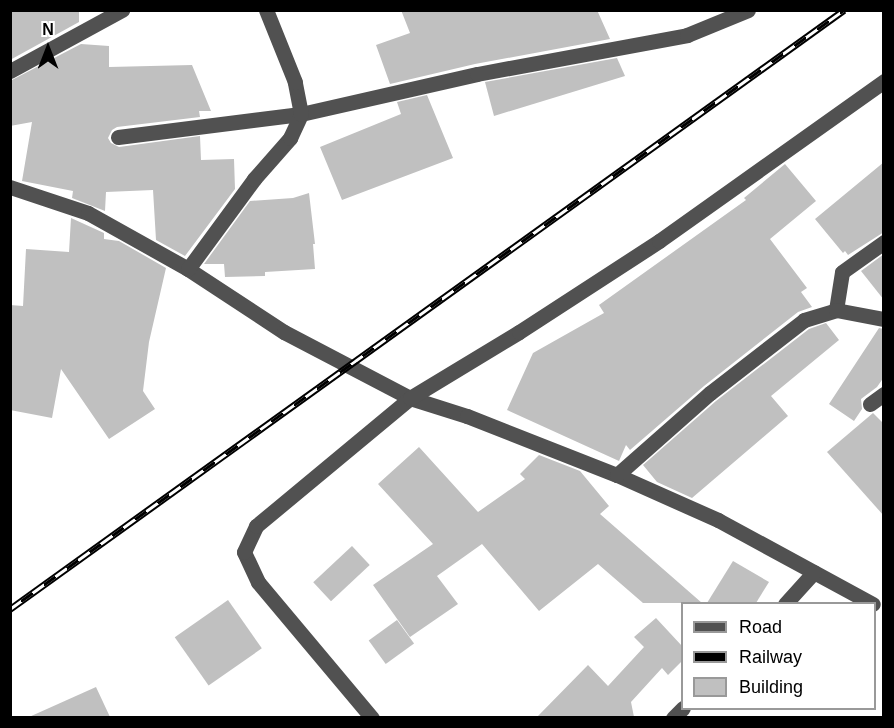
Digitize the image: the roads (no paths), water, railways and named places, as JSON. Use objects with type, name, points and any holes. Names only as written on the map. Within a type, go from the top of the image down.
[{"type":"street","points":[[10,71],[122,10]]},
{"type":"street","points":[[188,269],[254,179],[290,138],[301,114],[295,82],[266,10]]},
{"type":"street","points":[[118,137],[301,114],[477,74],[687,35],[748,10]]},
{"type":"street","points":[[372,717],[258,582],[244,552],[256,526],[410,398],[519,332],[659,241],[884,81]]},
{"type":"street","points":[[10,187],[88,213],[188,269],[284,332],[410,398],[467,416],[617,475],[718,520],[870,602]]},
{"type":"street","points":[[836,310],[842,272],[884,242]]},
{"type":"street","points":[[617,475],[710,393],[804,320],[836,310],[884,319]]},
{"type":"street","points":[[870,404],[884,394]]},
{"type":"street","points":[[786,602],[814,572]]},
{"type":"railway","points":[[10,609],[844,10]]}]
